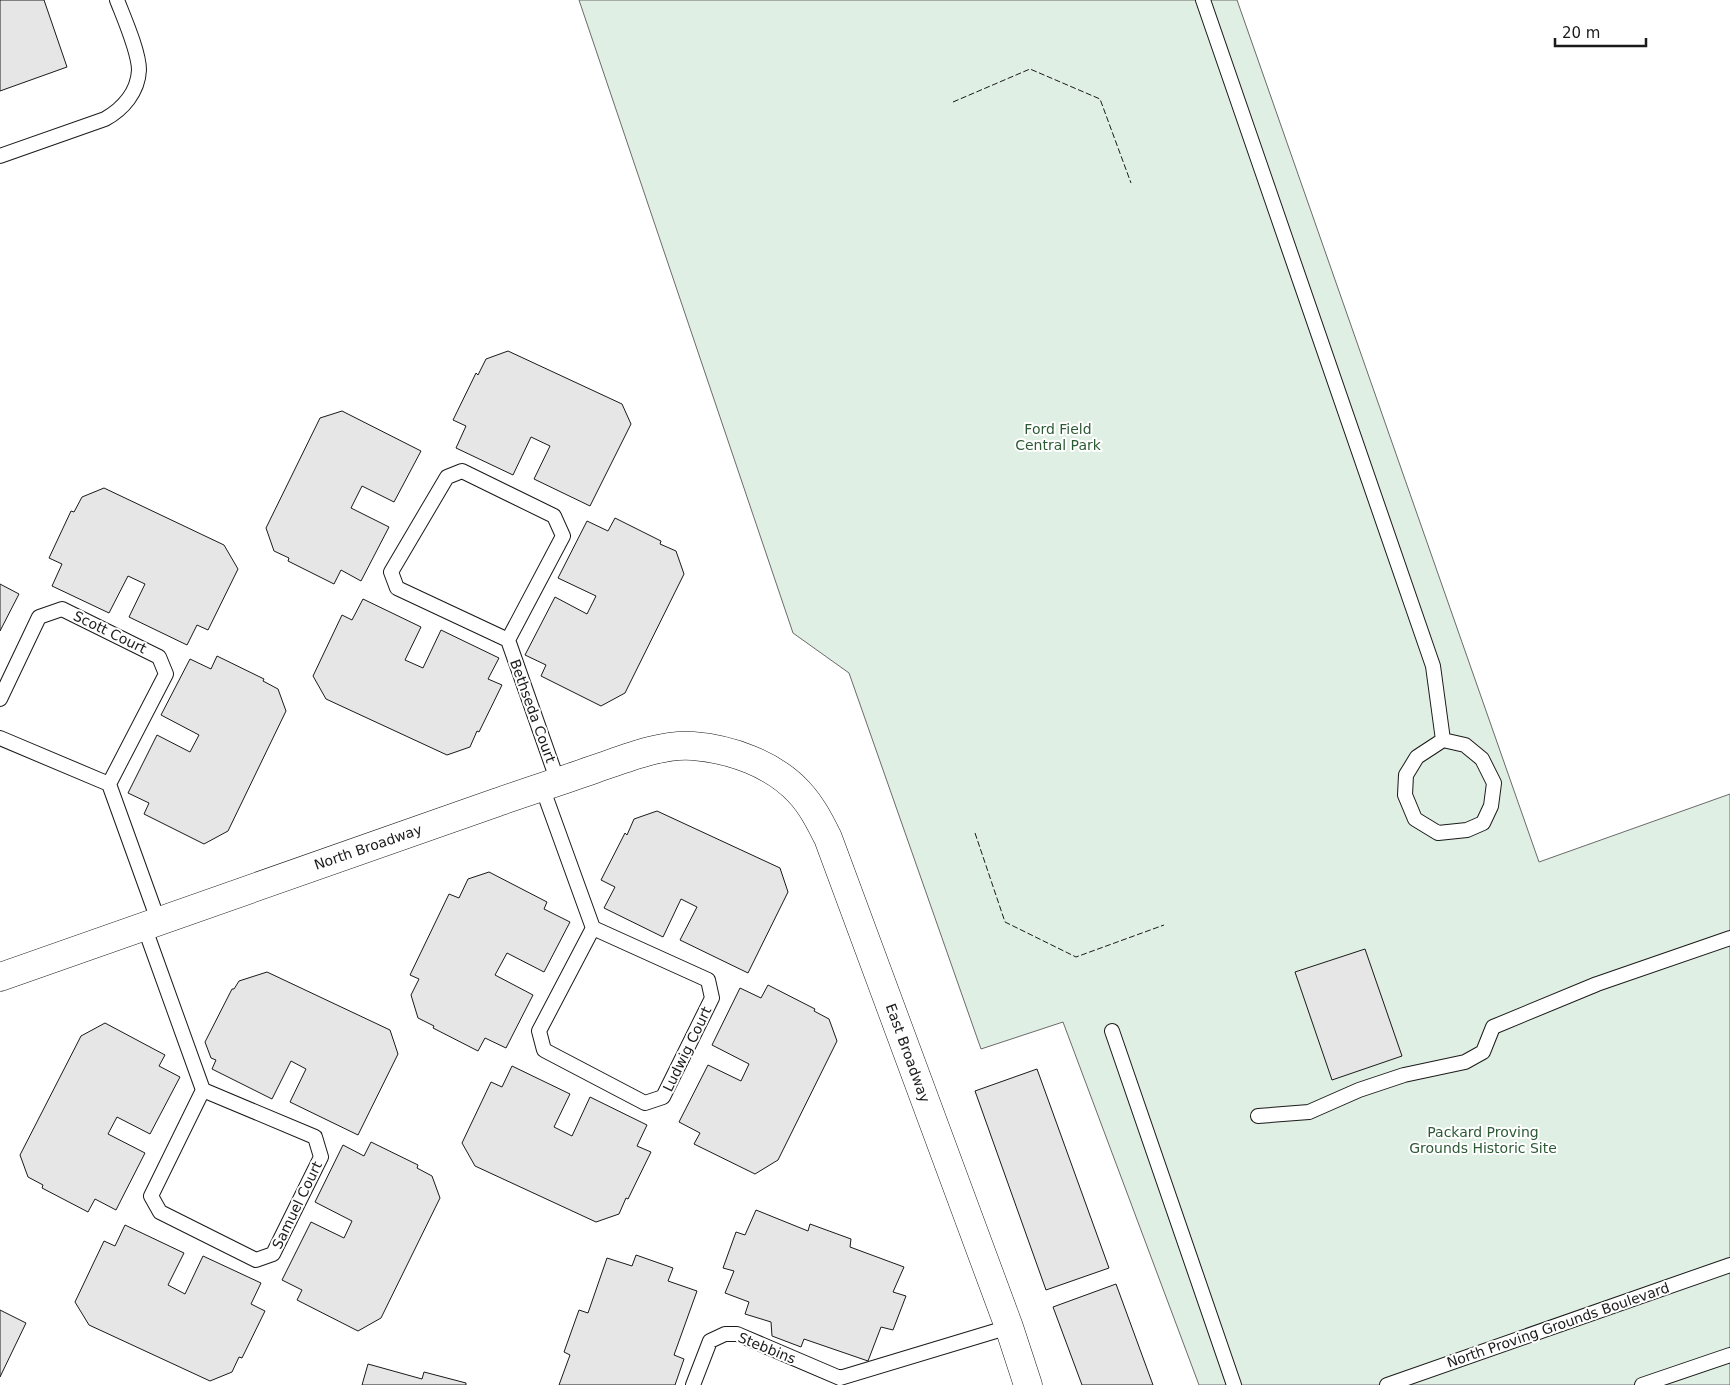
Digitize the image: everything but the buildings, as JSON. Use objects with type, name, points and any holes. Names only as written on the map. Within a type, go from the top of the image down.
[{"type":"street","name":"North Broadway","points":[[0,977],[612,763],[670,747],[691,745],[717,749],[741,756]]},
{"type":"street","name":"East Broadway","points":[[741,756],[774,772],[799,792],[810,806],[828,838],[1009,1327],[1028,1385]]},
{"type":"lane","points":[[0,156],[105,118],[116,112],[128,100],[135,87],[139,70],[135,49],[117,0]]},
{"type":"lane","points":[[1203,0],[1433,666],[1443,740]]},
{"type":"lane","points":[[462,471],[554,516],[563,536],[508,640],[397,588],[391,572],[447,477],[462,471]]},
{"type":"lane","name":"Scott Court","points":[[0,699],[39,617],[62,609],[159,657],[166,674],[109,784]]},
{"type":"lane","name":"Bethseda Court","points":[[508,640],[550,784]]},
{"type":"lane","points":[[0,738],[109,784],[204,1090]]},
{"type":"lane","points":[[1443,740],[1465,745],[1471,750],[1482,760],[1494,783],[1491,806],[1482,822],[1467,830],[1438,833],[1415,819],[1405,795],[1406,775],[1417,757],[1443,740]]},
{"type":"lane","points":[[550,784],[593,928]]},
{"type":"lane","name":"Ludwig Court","points":[[593,928],[708,980],[712,998],[663,1097],[645,1103],[544,1050],[539,1031],[593,928]]},
{"type":"lane","points":[[1258,1116],[1309,1112],[1359,1090],[1404,1075],[1465,1062],[1483,1052],[1493,1027],[1597,984],[1730,938]]},
{"type":"lane","points":[[1112,1031],[1234,1385]]},
{"type":"lane","name":"Samuel Court","points":[[204,1090],[315,1137],[321,1157],[273,1254],[256,1260],[160,1212],[151,1196],[204,1090]]},
{"type":"lane","name":"North Proving Grounds Boulevard","points":[[1387,1385],[1730,1265]]},
{"type":"lane","name":"Stebbins","points":[[693,1385],[710,1341],[725,1334],[737,1334],[838,1381],[1009,1327]]},
{"type":"lane","points":[[1642,1385],[1730,1355]]},
{"type":"green space","name":"Ford Field Central Park","points":[[579,0],[1237,0],[1539,862],[1730,794],[1730,1385],[1199,1385],[1063,1022],[981,1049],[849,673],[793,633]]},
{"type":"fence","points":[[953,102],[1030,69],[1100,99],[1131,183]]},
{"type":"fence","points":[[975,833],[1005,922],[1076,957],[1164,925]]},
{"type":"park label","name":"Packard Proving Grounds Historic Site","points":[[1483,1140]]}]
